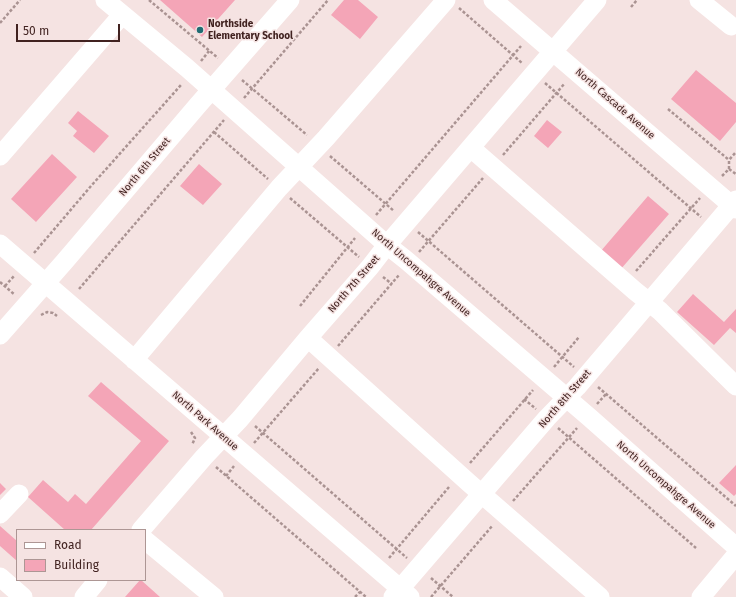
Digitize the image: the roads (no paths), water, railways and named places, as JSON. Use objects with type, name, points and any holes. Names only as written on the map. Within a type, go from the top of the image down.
[{"type":"street","name":"North Uncompahgre Avenue","points":[[105,0],[211,90],[387,245],[543,378],[736,547]]},
{"type":"street","name":"North 6th Street","points":[[0,335],[290,0]]},
{"type":"street","name":"North Cascade Avenue","points":[[493,0],[711,187],[735,204]]},
{"type":"street","name":"North 7th Street","points":[[142,529],[204,457],[224,438],[597,0]]},
{"type":"street","points":[[700,0],[731,26]]},
{"type":"street","points":[[134,360],[279,188],[452,3]]},
{"type":"street","points":[[0,156],[122,15]]},
{"type":"street","points":[[471,148],[625,283],[660,311],[736,386]]},
{"type":"street","name":"North 8th Street","points":[[401,594],[419,568],[482,494],[713,227],[735,204]]},
{"type":"street","name":"North Park Avenue","points":[[0,244],[401,594]]},
{"type":"street","points":[[308,338],[482,494],[600,597]]},
{"type":"street","points":[[0,514],[19,494]]},
{"type":"street","points":[[146,541],[214,597]]},
{"type":"street","points":[[701,597],[736,555]]},
{"type":"street","points":[[0,577],[23,597]]},
{"type":"street","points":[[84,597],[97,581]]},
{"type":"place","name":"Northside Elementary School","points":[[200,30]]}]
